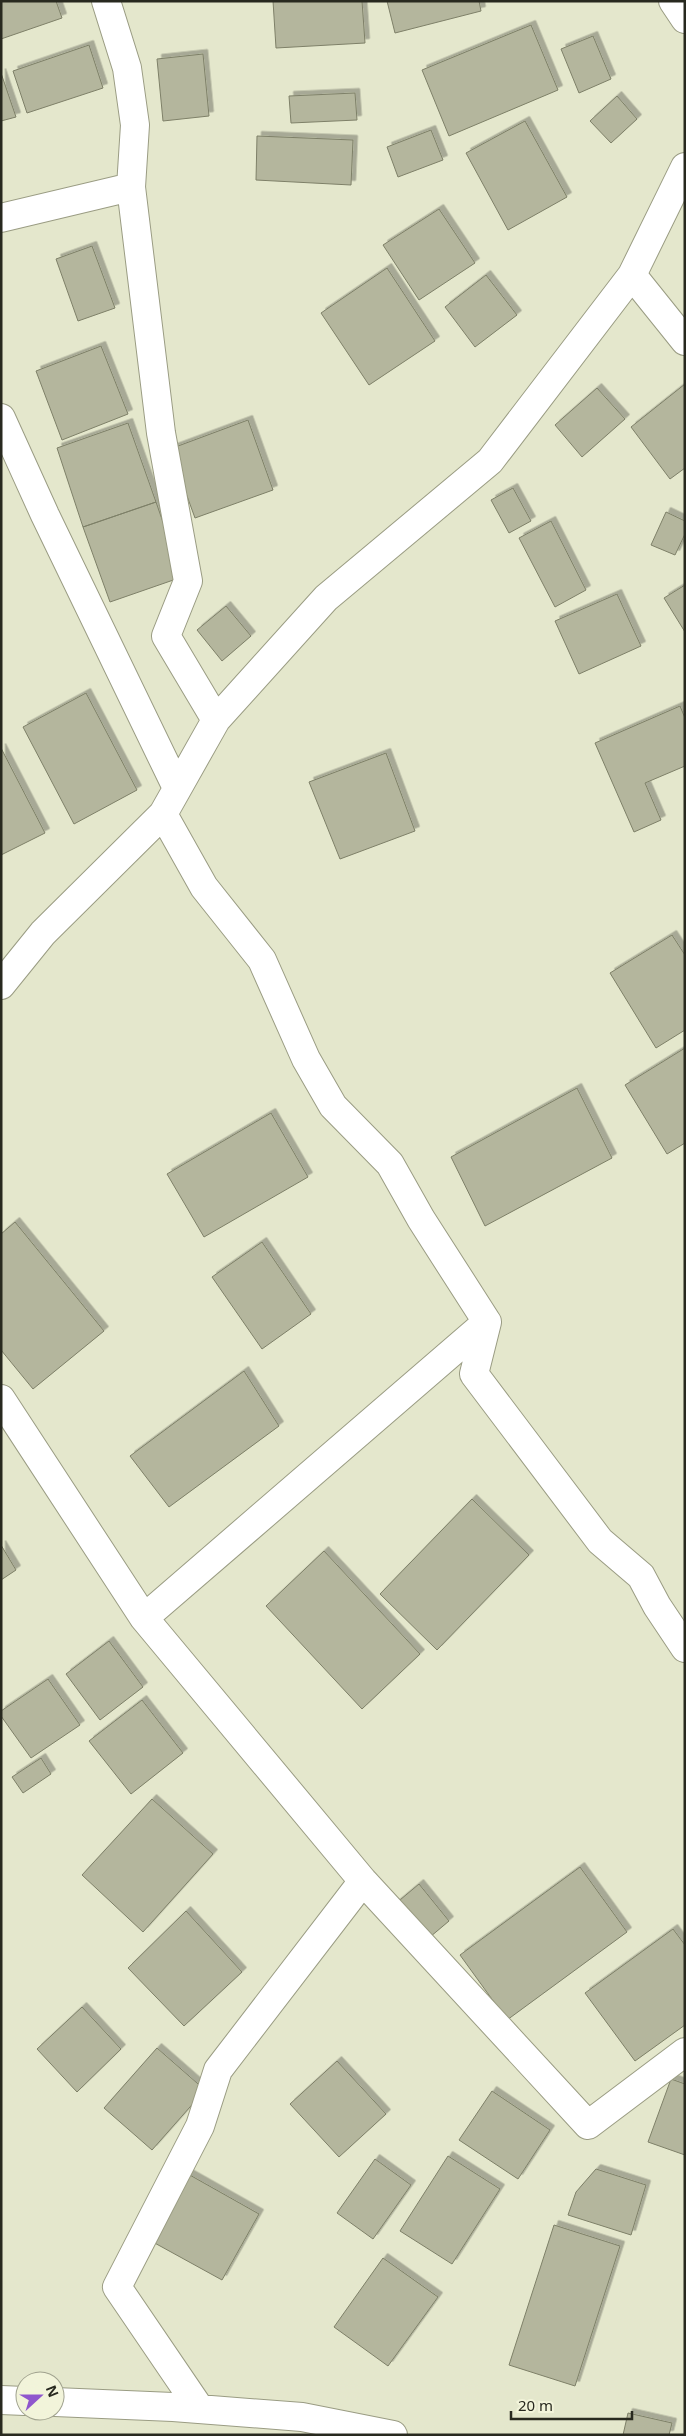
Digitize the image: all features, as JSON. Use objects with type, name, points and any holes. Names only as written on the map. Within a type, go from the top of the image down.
[{"type":"street","points":[[106,1],[127,68],[135,125],[131,187],[160,433],[188,580],[166,636],[216,720]]},
{"type":"street","points":[[673,1],[685,19]]},
{"type":"street","points":[[1,986],[43,933],[163,814],[216,720],[326,598],[490,461],[632,275],[685,167]]},
{"type":"street","points":[[1,218],[131,187]]},
{"type":"street","points":[[632,275],[685,341]]},
{"type":"street","points":[[1,418],[45,515],[177,788]]},
{"type":"street","points":[[163,814],[204,886],[262,960],[306,1059],[333,1106],[390,1164],[421,1219],[487,1322],[474,1374],[600,1541],[641,1576],[657,1606],[685,1648]]},
{"type":"street","points":[[144,1618],[487,1322]]},
{"type":"street","points":[[1,1399],[144,1618],[363,1882],[588,2125],[685,2052]]},
{"type":"street","points":[[200,2409],[117,2287],[200,2126],[218,2070],[363,1882]]},
{"type":"street","points":[[1,2400],[15,2401]]},
{"type":"street","points":[[65,2402],[200,2409],[302,2417],[392,2435]]},
{"type":"building","points":[[1,1],[56,1],[62,18],[1,39]]},
{"type":"building","points":[[273,1],[362,1],[365,43],[276,48]]},
{"type":"building","points":[[387,1],[479,1],[481,11],[395,33]]},
{"type":"building","points":[[531,25],[558,90],[449,136],[422,70]]},
{"type":"building","points":[[593,36],[611,79],[579,93],[561,49]]},
{"type":"building","points":[[89,45],[103,88],[27,113],[13,71]]},
{"type":"building","points":[[203,54],[209,116],[163,121],[157,59]]},
{"type":"building","points":[[1,73],[16,117],[1,121]]},
{"type":"building","points":[[355,93],[357,120],[291,123],[289,96]]},
{"type":"building","points":[[617,96],[637,119],[611,143],[590,121]]},
{"type":"building","points":[[525,121],[567,197],[508,230],[466,153]]},
{"type":"building","points":[[431,130],[443,160],[398,177],[387,147]]},
{"type":"building","points":[[257,136],[353,140],[351,185],[256,180]]},
{"type":"building","points":[[439,209],[475,263],[419,300],[383,245]]},
{"type":"building","points":[[92,246],[115,308],[78,321],[56,259]]},
{"type":"building","points":[[387,268],[435,341],[369,385],[321,313]]},
{"type":"building","points":[[486,275],[517,315],[475,347],[445,307]]},
{"type":"building","points":[[101,346],[128,414],[62,440],[36,371]]},
{"type":"building","points":[[685,384],[685,468],[670,479],[631,427]]},
{"type":"building","points":[[597,388],[625,419],[582,457],[555,425]]},
{"type":"building","points":[[248,420],[273,490],[195,518],[170,449]]},
{"type":"building","points":[[128,423],[156,502],[83,527],[57,448]]},
{"type":"building","points":[[513,488],[531,521],[509,533],[491,500]]},
{"type":"building","points":[[156,502],[182,577],[110,602],[83,527]]},
{"type":"building","points":[[666,512],[685,521],[685,534],[675,555],[651,545]]},
{"type":"building","points":[[551,521],[586,590],[555,607],[519,538]]},
{"type":"building","points":[[685,585],[685,632],[664,598]]},
{"type":"building","points":[[617,594],[641,646],[579,674],[555,621]]},
{"type":"building","points":[[226,606],[251,636],[222,661],[197,630]]},
{"type":"building","points":[[86,693],[137,790],[74,824],[23,727]]},
{"type":"building","points":[[680,706],[685,718],[685,766],[645,783],[661,820],[634,832],[595,743]]},
{"type":"building","points":[[1,748],[45,833],[1,855]]},
{"type":"building","points":[[386,753],[415,831],[340,859],[309,782]]},
{"type":"building","points":[[672,935],[685,955],[685,1030],[656,1048],[610,973]]},
{"type":"building","points":[[685,1048],[685,1143],[667,1154],[625,1085]]},
{"type":"building","points":[[577,1088],[612,1158],[485,1226],[451,1157]]},
{"type":"building","points":[[271,1113],[308,1177],[204,1237],[167,1174]]},
{"type":"building","points":[[15,1222],[104,1331],[33,1389],[1,1350],[1,1234]]},
{"type":"building","points":[[262,1242],[311,1314],[262,1349],[212,1277]]},
{"type":"building","points":[[244,1371],[279,1426],[169,1507],[130,1456]]},
{"type":"building","points":[[472,1499],[529,1555],[437,1650],[380,1594]]},
{"type":"building","points":[[1,1545],[16,1570],[1,1580]]},
{"type":"building","points":[[324,1551],[420,1654],[362,1709],[266,1606]]},
{"type":"building","points":[[109,1641],[143,1687],[100,1720],[66,1674]]},
{"type":"building","points":[[48,1679],[80,1725],[31,1758],[1,1716],[1,1711]]},
{"type":"building","points":[[142,1700],[183,1753],[131,1794],[89,1741]]},
{"type":"building","points":[[41,1758],[51,1774],[23,1793],[12,1777]]},
{"type":"building","points":[[152,1799],[213,1854],[143,1932],[82,1875]]},
{"type":"building","points":[[580,1867],[627,1932],[507,2020],[460,1955]]},
{"type":"building","points":[[419,1884],[449,1921],[424,1942],[394,1905]]},
{"type":"building","points":[[186,1911],[242,1972],[184,2026],[128,1968]]},
{"type":"building","points":[[673,1929],[685,1945],[685,2025],[635,2061],[585,1993]]},
{"type":"building","points":[[82,2007],[121,2049],[77,2092],[37,2049]]},
{"type":"building","points":[[157,2048],[205,2090],[152,2150],[104,2108]]},
{"type":"building","points":[[337,2061],[386,2114],[339,2157],[290,2104]]},
{"type":"building","points":[[671,2079],[685,2084],[685,2155],[648,2142]]},
{"type":"building","points":[[492,2091],[550,2130],[518,2179],[459,2140]]},
{"type":"building","points":[[448,2156],[500,2189],[452,2264],[400,2231]]},
{"type":"building","points":[[375,2159],[411,2185],[373,2239],[337,2213]]},
{"type":"building","points":[[596,2169],[646,2185],[631,2235],[568,2215],[576,2192]]},
{"type":"building","points":[[188,2174],[259,2214],[222,2280],[151,2241]]},
{"type":"building","points":[[554,2225],[620,2246],[575,2386],[509,2365]]},
{"type":"building","points":[[383,2258],[438,2297],[388,2366],[334,2327]]},
{"type":"building","points":[[628,2413],[672,2423],[669,2435],[623,2435]]}]
